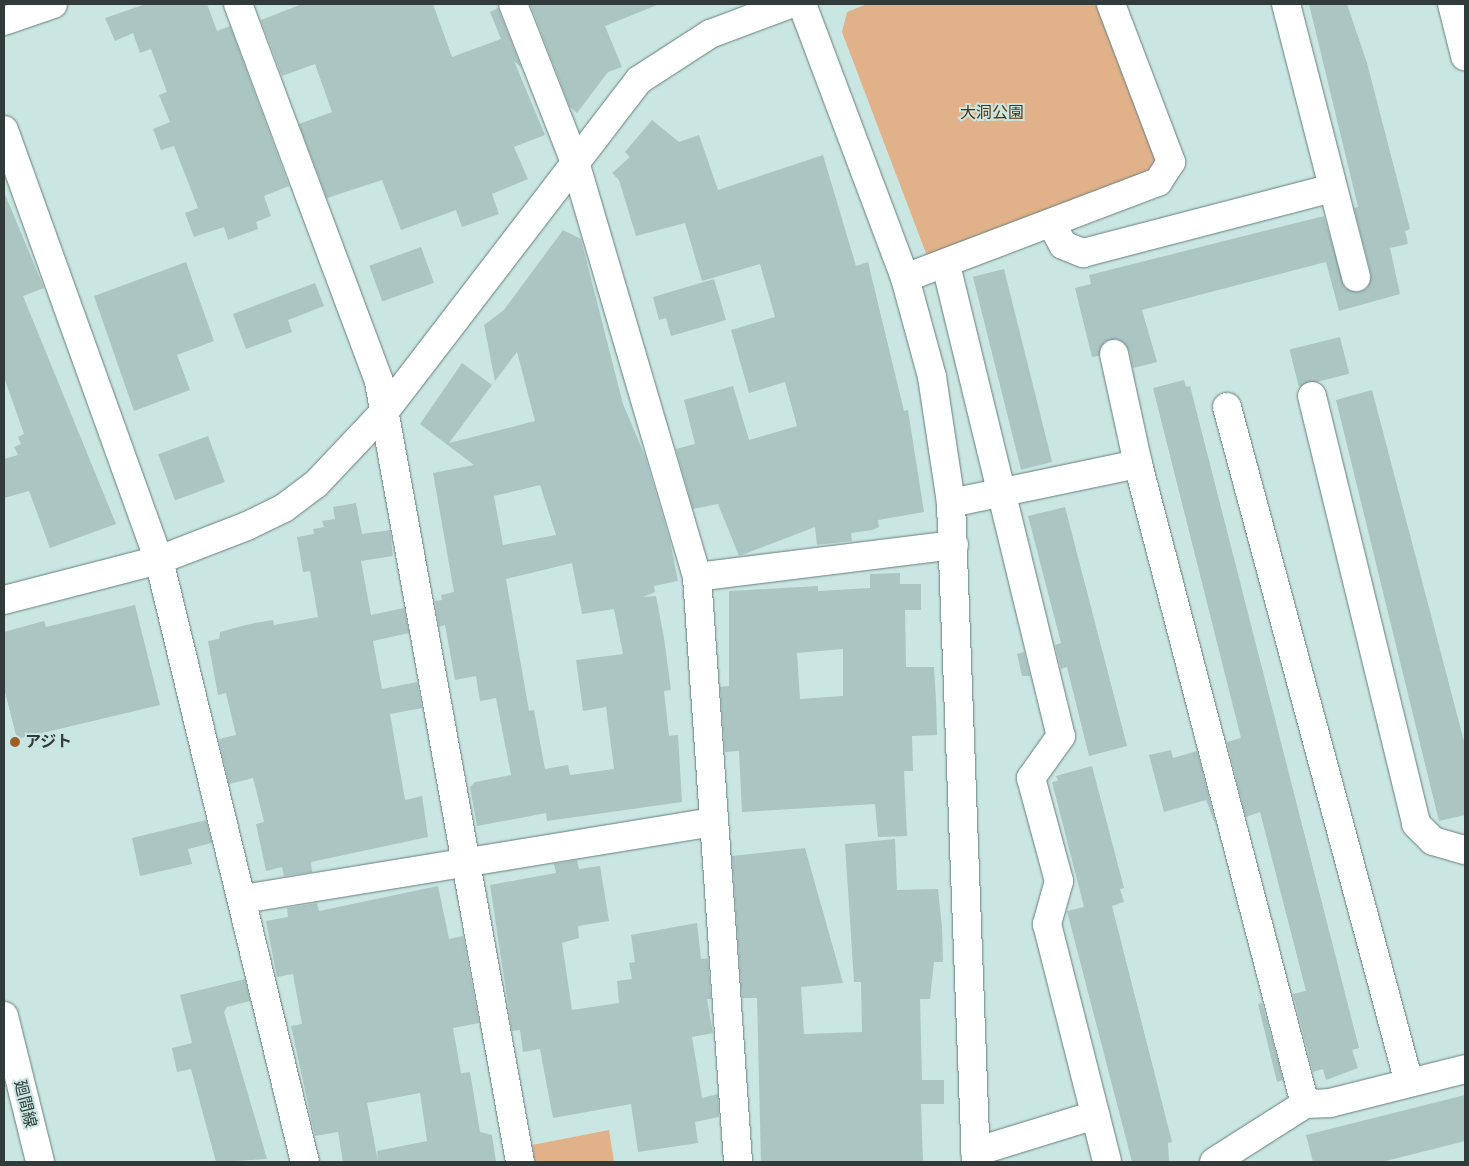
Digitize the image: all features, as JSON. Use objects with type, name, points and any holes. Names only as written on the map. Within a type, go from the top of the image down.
[{"type":"street","points":[[4,21],[53,4]]},
{"type":"street","points":[[238,4],[379,382],[520,1162]]},
{"type":"street","points":[[514,4],[575,162],[697,577],[711,822],[738,1162]]},
{"type":"street","points":[[4,600],[159,560],[284,508],[316,484],[385,411],[617,106],[662,63],[710,34],[790,4]]},
{"type":"street","points":[[802,4],[905,278],[932,377],[951,503],[954,545],[976,1157],[1019,1150],[1095,1115]]},
{"type":"street","points":[[905,278],[946,265],[1158,182],[1171,162],[1111,4]]},
{"type":"street","points":[[1286,4],[1356,277]]},
{"type":"street","points":[[1452,4],[1465,56]]},
{"type":"street","points":[[4,130],[159,560],[243,899],[305,1162]]},
{"type":"street","points":[[1051,223],[1064,245],[1082,253],[1332,188]]},
{"type":"street","points":[[946,265],[999,494],[1061,736],[1032,778],[1059,881],[1047,924],[1107,1161]]},
{"type":"street","points":[[1114,354],[1138,464],[1306,1104]]},
{"type":"street","points":[[1312,396],[1416,824],[1433,841],[1465,850]]},
{"type":"street","points":[[1227,407],[1409,1083]]},
{"type":"street","points":[[951,503],[1138,464]]},
{"type":"street","points":[[697,577],[954,545]]},
{"type":"street","points":[[243,899],[467,864],[711,822]]},
{"type":"street","name":"廻間線","points":[[4,1016],[40,1162]]},
{"type":"street","points":[[1214,1162],[1306,1104],[1330,1103],[1465,1070]]},
{"type":"green space","name":"大洞公園","points":[[867,4],[1096,4],[1155,159],[1149,171],[927,256],[842,32],[847,12]]},
{"type":"green space","points":[[609,1130],[614,1162],[535,1162],[532,1145]]},
{"type":"building","points":[[146,4],[207,4],[217,31],[230,26],[289,186],[264,196],[271,216],[256,222],[258,229],[228,240],[224,227],[194,237],[185,213],[198,208],[174,146],[161,150],[153,129],[170,122],[159,95],[167,92],[151,49],[140,53],[133,33],[115,41],[105,18]]},
{"type":"building","points":[[302,4],[433,4],[452,57],[501,39],[490,12],[498,8],[521,67],[514,61],[545,135],[514,147],[528,179],[492,194],[499,214],[462,227],[456,210],[401,230],[382,180],[327,198],[299,124],[332,112],[315,64],[282,76],[261,20]]},
{"type":"building","points":[[530,4],[657,5],[605,26],[622,67],[608,72],[577,113],[570,107]]},
{"type":"building","points":[[1309,4],[1347,4],[1367,63],[1410,229],[1405,231],[1408,244],[1390,248],[1400,294],[1339,311],[1326,262],[1142,310],[1157,362],[1133,368],[1129,350],[1118,339],[1104,342],[1099,356],[1092,357],[1075,288],[1091,284],[1089,275],[1324,216],[1345,288],[1359,292],[1367,288],[1371,274],[1354,208],[1358,207]]},
{"type":"building","points":[[652,120],[679,142],[699,135],[718,190],[823,155],[856,266],[868,262],[904,411],[908,410],[924,512],[878,520],[879,527],[873,530],[851,533],[852,541],[817,545],[815,527],[739,556],[718,504],[693,509],[676,449],[695,444],[684,400],[733,386],[749,440],[797,426],[785,382],[749,393],[731,330],[775,317],[760,264],[702,281],[685,223],[636,236],[619,180],[612,173],[630,157],[625,152]]},
{"type":"building","points":[[4,192],[44,288],[23,296],[116,524],[50,548],[29,491],[4,498],[4,459],[18,455],[14,447],[21,444],[18,437],[24,434],[4,377]]},
{"type":"building","points":[[563,230],[581,239],[623,404],[645,456],[670,541],[678,581],[654,586],[655,592],[643,597],[656,596],[664,638],[671,690],[664,691],[669,736],[678,735],[682,802],[547,821],[546,813],[477,826],[470,787],[475,782],[511,775],[496,698],[480,701],[476,676],[455,680],[445,625],[439,627],[435,601],[442,600],[441,595],[454,592],[433,473],[474,465],[420,424],[462,363],[492,385],[449,443],[535,421],[517,352],[495,381],[484,325],[504,310]],"holes":[[[540,485],[556,535],[503,545],[494,496]],[[572,563],[582,614],[614,609],[623,654],[576,660],[583,711],[606,707],[614,769],[570,775],[568,765],[545,769],[534,710],[529,711],[506,579]]]},
{"type":"building","points":[[421,247],[434,283],[382,302],[369,266]]},
{"type":"building","points":[[186,262],[214,341],[177,355],[190,390],[134,411],[94,296]]},
{"type":"building","points":[[1004,269],[1052,462],[1021,470],[973,277]]},
{"type":"building","points":[[714,279],[726,320],[671,336],[666,318],[659,320],[653,297]]},
{"type":"building","points":[[315,283],[324,306],[288,320],[292,332],[246,349],[233,314]]},
{"type":"building","points":[[1340,337],[1349,374],[1299,386],[1290,350]]},
{"type":"building","points":[[1184,380],[1186,387],[1190,386],[1359,1048],[1352,1050],[1358,1068],[1326,1080],[1323,1069],[1313,1072],[1293,994],[1306,991],[1260,812],[1246,817],[1227,742],[1241,738],[1153,388]]},
{"type":"building","points":[[1372,390],[1465,745],[1465,815],[1439,821],[1336,400]]},
{"type":"building","points":[[208,436],[225,482],[175,500],[158,454]]},
{"type":"building","points":[[356,503],[362,534],[390,530],[393,556],[361,561],[371,615],[404,608],[409,633],[373,641],[382,689],[417,682],[422,708],[390,714],[405,800],[422,796],[428,837],[311,862],[312,872],[284,876],[282,867],[266,871],[256,824],[264,822],[253,778],[229,784],[219,739],[236,735],[226,693],[218,695],[208,641],[219,639],[220,632],[250,624],[273,620],[274,625],[318,617],[310,571],[303,572],[297,537],[314,534],[313,529],[324,527],[322,521],[335,519],[333,507]]},
{"type":"building","points":[[1065,507],[1127,746],[1089,756],[1067,667],[1061,669],[1055,645],[1061,643],[1028,516]]},
{"type":"building","points":[[900,573],[900,584],[921,584],[921,610],[905,610],[906,667],[934,667],[937,735],[912,736],[913,771],[904,771],[907,836],[878,837],[875,804],[742,812],[739,751],[725,752],[720,687],[729,686],[729,591],[818,586],[818,591],[870,588],[870,574]],"holes":[[[843,649],[843,696],[800,699],[797,653]]]},
{"type":"building","points":[[135,605],[160,705],[17,739],[4,688],[4,632],[44,621],[46,627]]},
{"type":"building","points":[[1024,652],[1030,676],[1022,676],[1017,654]]},
{"type":"building","points":[[1171,750],[1173,758],[1197,751],[1216,826],[1206,800],[1164,812],[1149,755]]},
{"type":"building","points":[[1092,766],[1124,888],[1120,889],[1124,902],[1112,906],[1172,1142],[1168,1143],[1169,1162],[1132,1162],[1067,911],[1084,907],[1052,782],[1058,781],[1056,776]]},
{"type":"building","points":[[206,820],[212,843],[188,849],[192,864],[140,876],[132,838]]},
{"type":"building","points":[[895,839],[897,890],[938,889],[942,927],[943,962],[934,962],[930,999],[920,999],[922,1080],[944,1080],[944,1104],[921,1104],[923,1162],[761,1162],[757,998],[742,998],[732,856],[805,848],[843,983],[801,987],[804,1034],[862,1032],[861,982],[854,982],[845,844]]},
{"type":"building","points":[[577,860],[579,869],[600,866],[609,921],[578,926],[579,938],[562,943],[572,1010],[619,1003],[617,981],[632,979],[629,963],[635,962],[631,935],[697,923],[701,959],[708,958],[711,999],[707,999],[713,1033],[692,1037],[702,1098],[718,1094],[719,1117],[695,1122],[698,1143],[638,1152],[631,1104],[553,1118],[540,1049],[523,1052],[520,1030],[512,1031],[490,885],[556,873],[554,864]]},
{"type":"building","points":[[438,886],[449,939],[463,936],[479,1023],[453,1028],[461,1073],[470,1072],[480,1132],[492,1135],[496,1162],[343,1162],[338,1132],[315,1136],[291,1026],[302,1024],[293,974],[277,977],[266,921],[288,917],[287,908],[317,903],[319,911]],"holes":[[[420,1093],[427,1141],[377,1151],[378,1162],[367,1103]]]},
{"type":"building","points":[[245,979],[250,1001],[227,1007],[224,1012],[267,1159],[216,1162],[191,1069],[177,1072],[172,1048],[192,1043],[180,995]]},
{"type":"building","points":[[1262,1003],[1283,1080],[1277,1082],[1258,1004]]},
{"type":"building","points":[[1465,1095],[1465,1141],[1382,1162],[1313,1162],[1306,1135]]},
{"type":"place","name":"アジト","points":[[15,742]]}]
